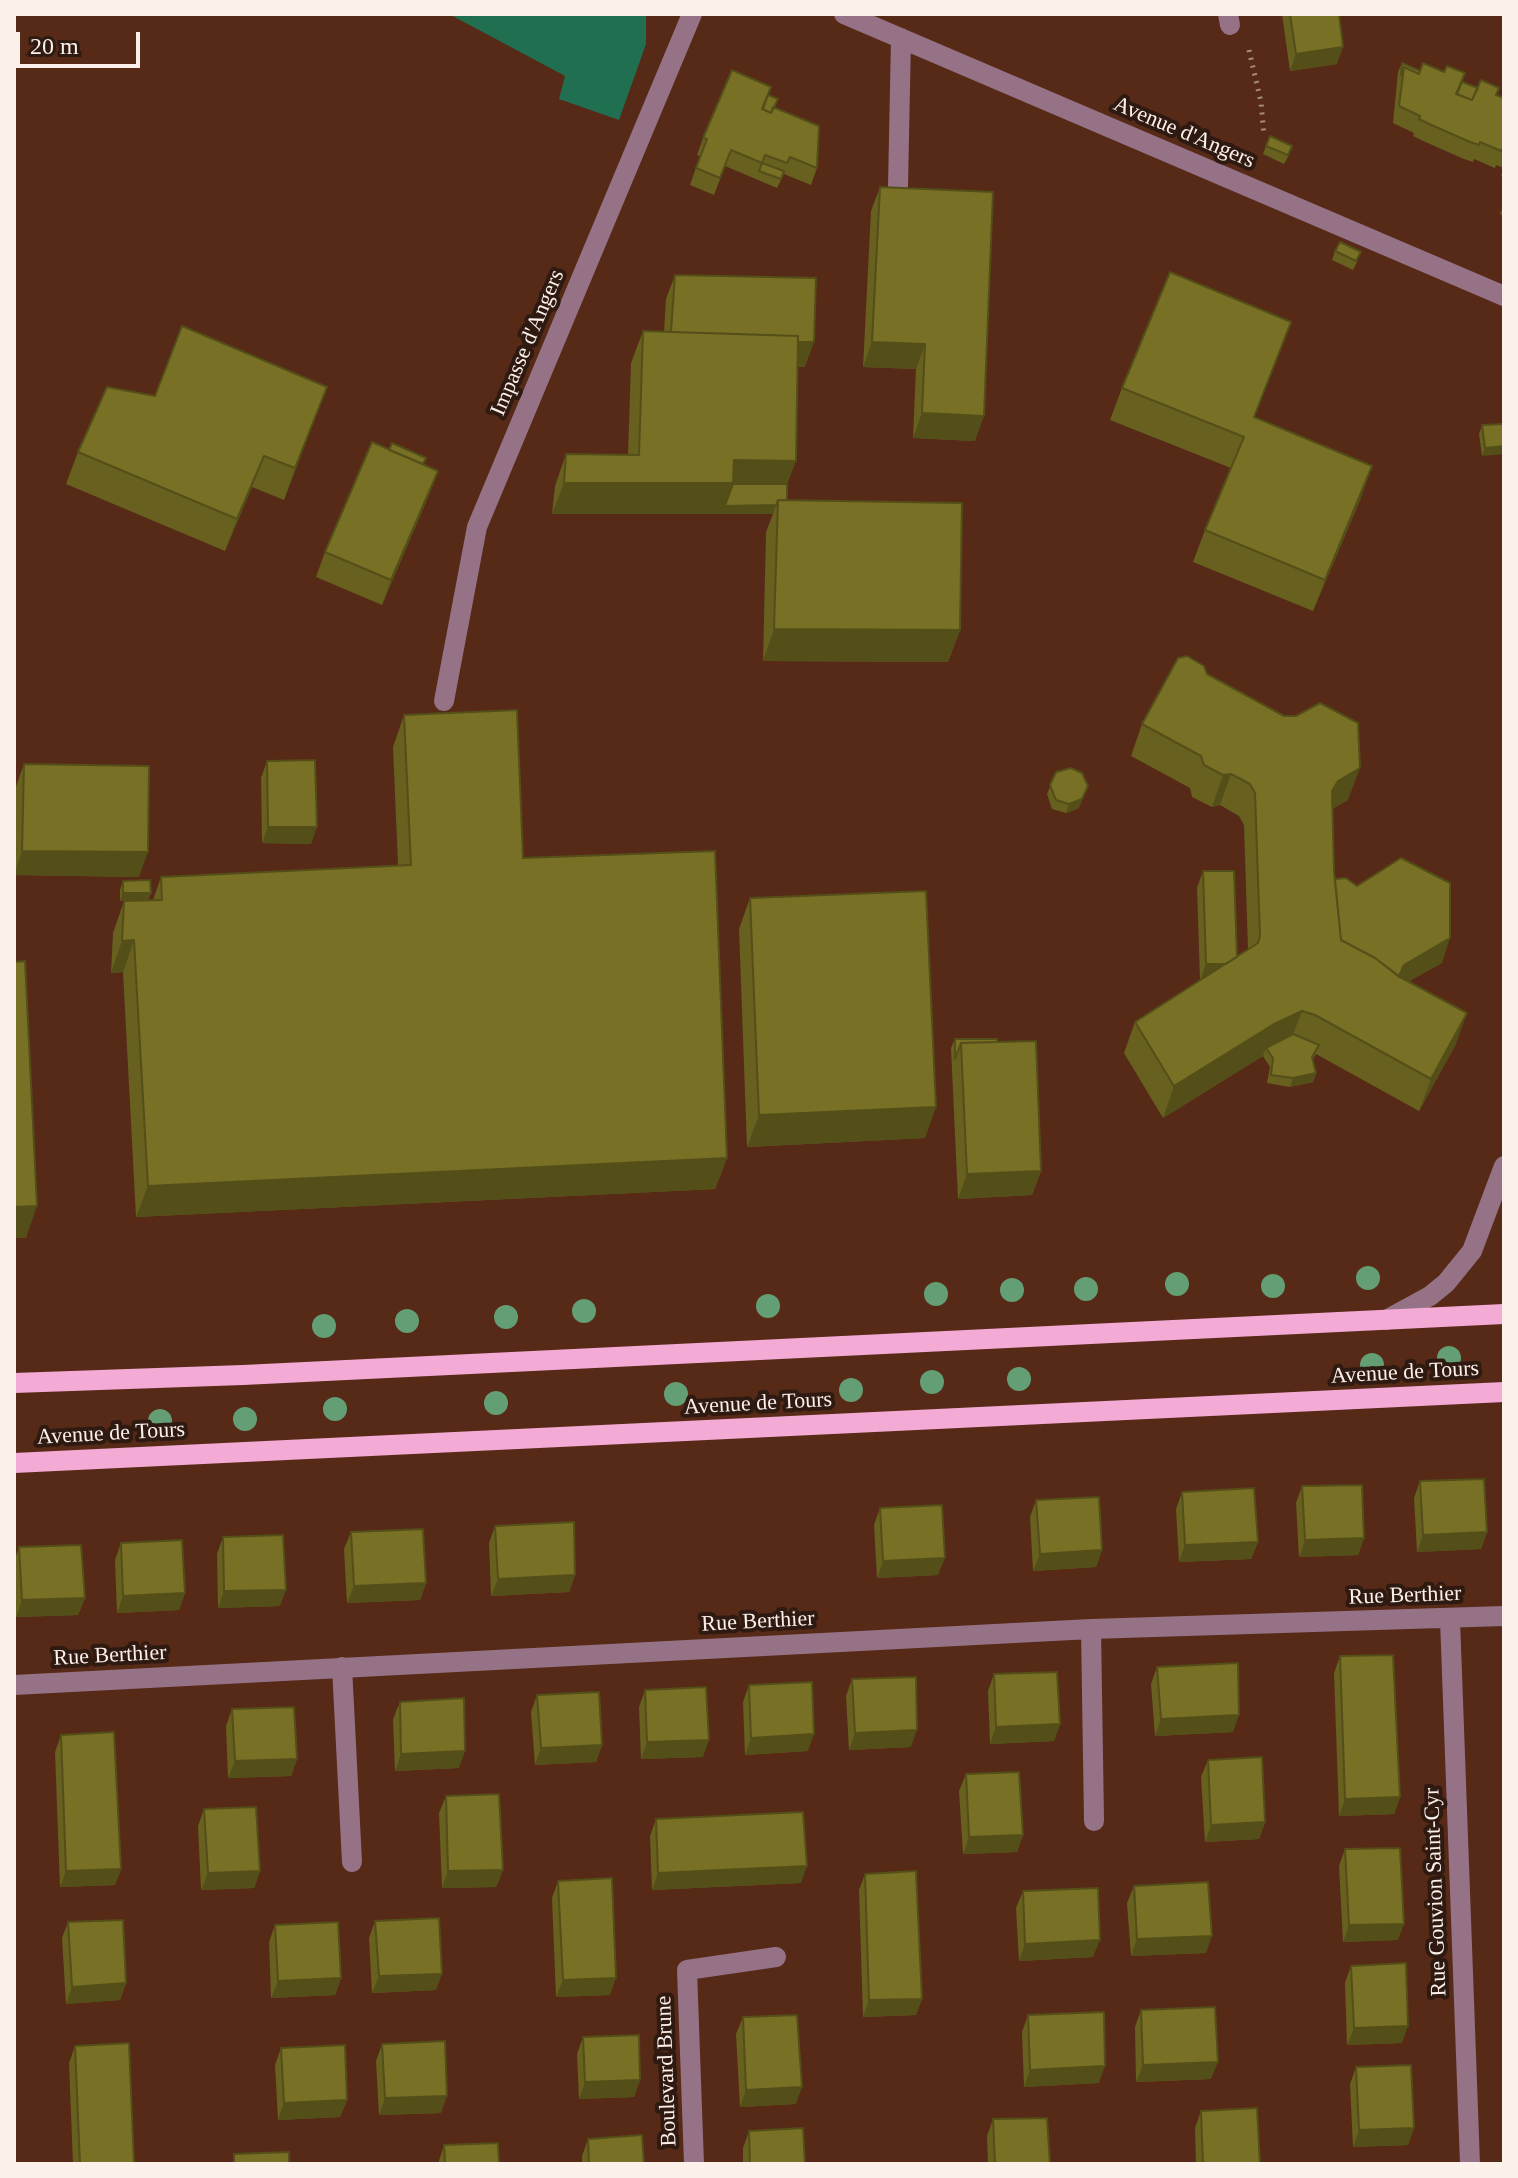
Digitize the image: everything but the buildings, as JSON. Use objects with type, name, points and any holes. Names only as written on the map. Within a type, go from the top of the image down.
[{"type":"main road","points":[[14,1383],[243,1375],[1504,1314]]},
{"type":"main road","name":"Avenue de Tours","points":[[14,1463],[1504,1392]]},
{"type":"street","name":"Impasse d'Angers","points":[[444,701],[477,527],[692,14]]},
{"type":"street","name":"Avenue d'Angers","points":[[844,14],[1504,296]]},
{"type":"street","points":[[898,187],[901,38]]},
{"type":"street","points":[[1386,1320],[1430,1296],[1446,1283],[1472,1251],[1504,1166]]},
{"type":"street","name":"Rue Berthier","points":[[14,1685],[1091,1629],[1504,1616]]},
{"type":"street","name":"Rue Gouvion Saint-Cyr","points":[[1450,1619],[1470,2164]]},
{"type":"street","points":[[1091,1629],[1094,1821]]},
{"type":"street","points":[[342,1667],[352,1862]]},
{"type":"street","name":"Boulevard Brune","points":[[694,2164],[687,1970],[776,1957]]},
{"type":"path","points":[[1229,20],[1244,36],[1256,72],[1264,136]]},
{"type":"green space","points":[[449,14],[646,14],[646,44],[619,120],[559,99],[565,76]]}]
